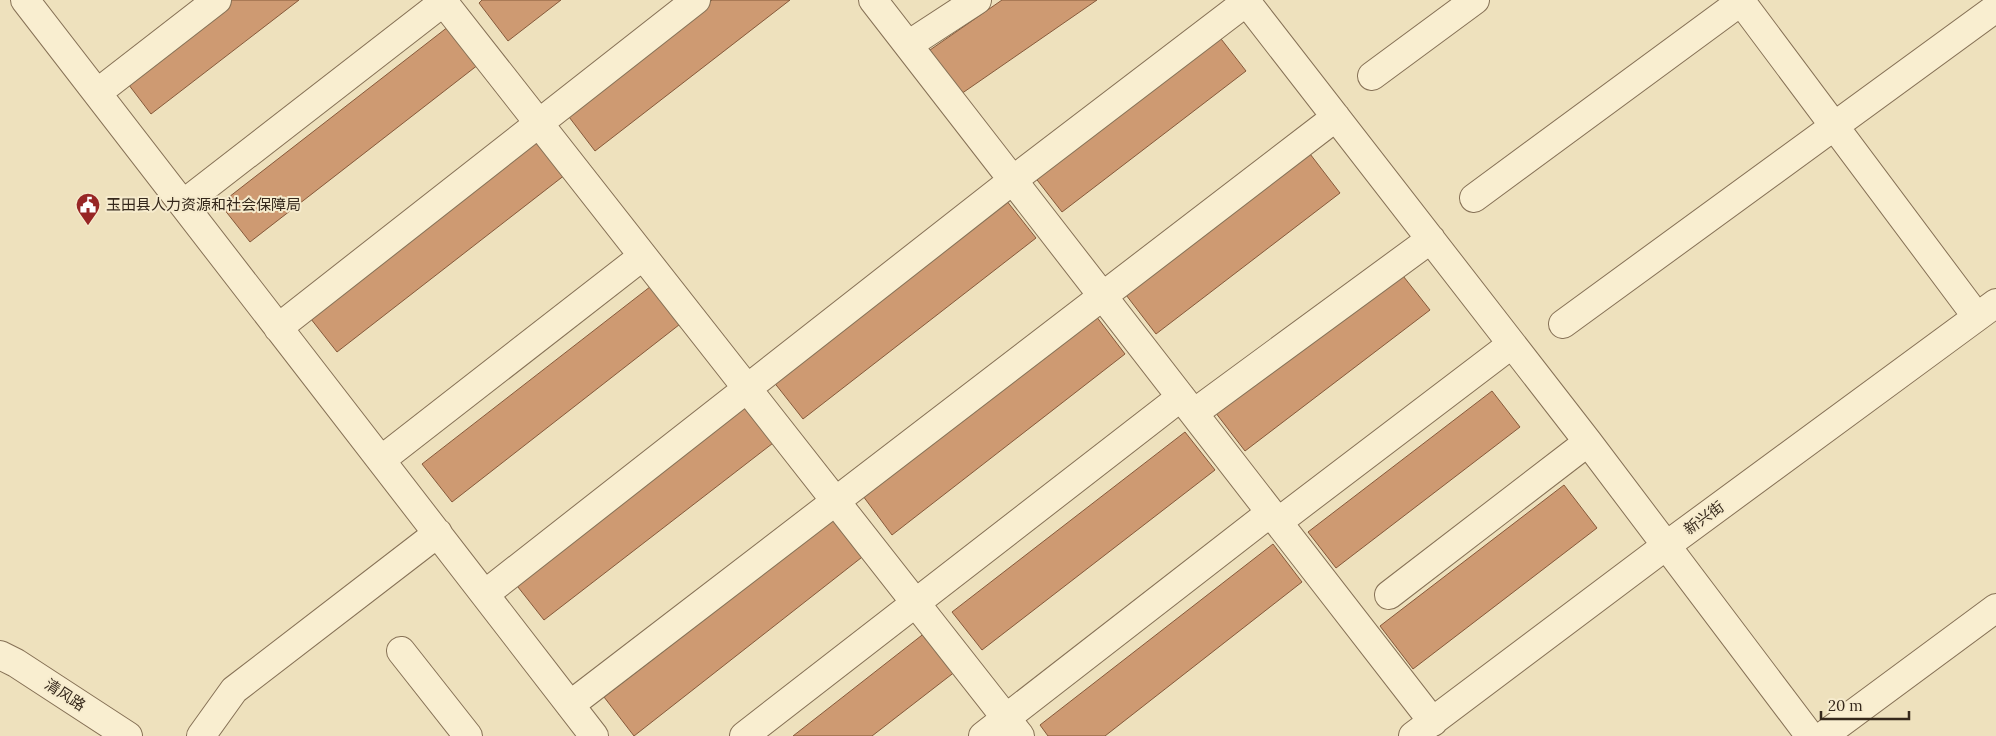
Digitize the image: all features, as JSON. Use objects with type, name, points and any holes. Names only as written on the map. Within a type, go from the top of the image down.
[{"type":"street","points":[[25,0],[594,736]]},
{"type":"street","points":[[97,93],[217,0]]},
{"type":"street","points":[[278,328],[696,0]]},
{"type":"street","points":[[873,0],[1274,518],[1423,729]]},
{"type":"street","points":[[908,45],[976,0]]},
{"type":"street","points":[[1372,76],[1475,0]]},
{"type":"street","points":[[1474,198],[1742,0],[1835,126],[1986,310]]},
{"type":"street","points":[[183,204],[444,1],[1013,727]]},
{"type":"street","points":[[485,594],[1013,180],[1246,1],[1588,442],[1810,736]]},
{"type":"street","points":[[1563,324],[1996,8]]},
{"type":"street","points":[[570,705],[1336,118]]},
{"type":"street","points":[[744,736],[915,603],[1187,405],[1431,239]]},
{"type":"street","points":[[381,460],[643,256]]},
{"type":"street","name":"新兴街","points":[[1423,729],[1667,545],[1986,310]]},
{"type":"street","points":[[983,736],[1013,727],[1274,518],[1512,344]]},
{"type":"street","points":[[1389,595],[1588,442]]},
{"type":"street","points":[[200,736],[234,690],[438,534]]},
{"type":"street","points":[[1823,736],[1996,608]]},
{"type":"street","points":[[401,651],[468,736]]},
{"type":"street","name":"清风路","points":[[0,654],[128,736]]},
{"type":"building","points":[[220,0],[299,0],[151,114],[122,76]]},
{"type":"building","points":[[482,0],[561,0],[508,41],[479,3]]},
{"type":"building","points":[[712,0],[790,0],[595,151],[566,113]]},
{"type":"building","points":[[1002,0],[1097,0],[961,94],[930,50]]},
{"type":"building","points":[[453,23],[483,61],[250,242],[220,204]]},
{"type":"building","points":[[1218,35],[1246,71],[1062,212],[1034,176]]},
{"type":"building","points":[[540,133],[570,171],[337,352],[307,314]]},
{"type":"building","points":[[1307,150],[1340,193],[1156,334],[1123,291]]},
{"type":"building","points":[[1006,200],[1036,238],[803,419],[773,381]]},
{"type":"building","points":[[1396,267],[1430,310],[1245,451],[1212,408]]},
{"type":"building","points":[[655,283],[684,321],[452,502],[422,464]]},
{"type":"building","points":[[1096,316],[1125,354],[892,535],[863,496]]},
{"type":"building","points":[[1492,391],[1520,427],[1336,568],[1308,532]]},
{"type":"building","points":[[747,401],[777,440],[544,620],[514,582]]},
{"type":"building","points":[[1185,432],[1215,470],[982,650],[952,612]]},
{"type":"building","points":[[1564,485],[1597,528],[1413,669],[1380,626]]},
{"type":"building","points":[[837,517],[866,554],[634,736],[604,697]]},
{"type":"building","points":[[1273,544],[1302,582],[1105,736],[1048,736],[1040,725]]},
{"type":"building","points":[[926,632],[956,671],[872,736],[793,736]]},
{"type":"place","name":"玉田县人力资源和社会保障局","points":[[88,226]]}]
